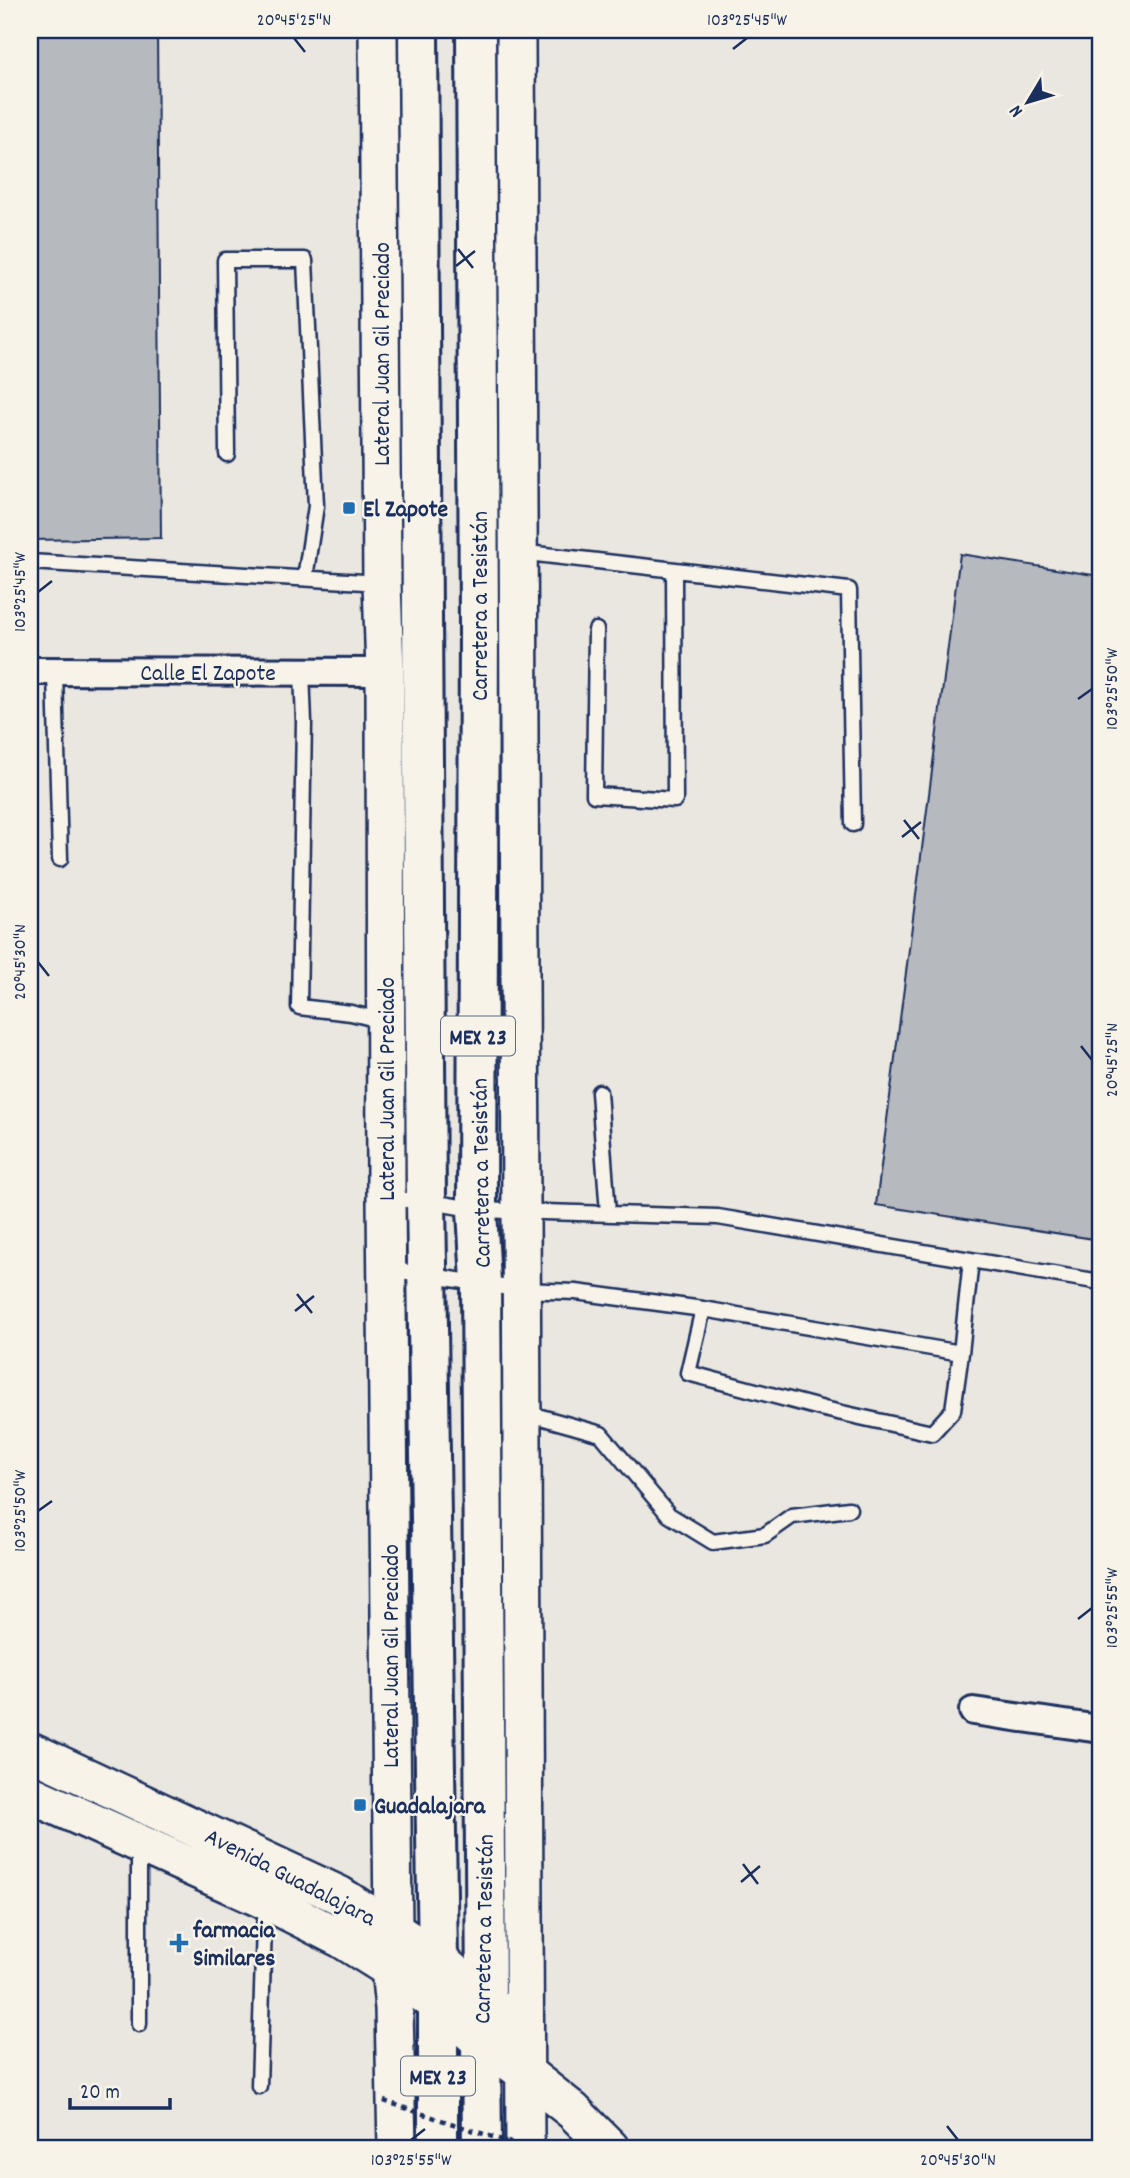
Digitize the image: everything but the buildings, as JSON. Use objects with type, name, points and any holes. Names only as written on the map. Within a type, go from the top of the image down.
[{"type":"main road","name":"Lateral Juan Gil Preciado","points":[[379,30],[393,1928],[390,1969],[394,2008],[397,2148]]},
{"type":"main road","name":"Carretera a Tesistán","points":[[418,30],[426,1201],[439,1959],[438,2148]]},
{"type":"main road","name":"Carretera a Tesistán","points":[[477,30],[477,1210],[481,1282],[485,2001],[481,2041],[482,2148]]},
{"type":"main road","points":[[516,30],[525,2148]]},
{"type":"main road","name":"Avenida Guadalajara","points":[[30,1751],[272,1883],[342,1939],[390,1969],[524,2072],[573,2111],[610,2148]]},
{"type":"main road","name":"Avenida Guadalajara","points":[[30,1794],[139,1844],[272,1883],[339,1895],[439,1959],[524,2035],[573,2111]]},
{"type":"street","name":"Calle El Zapote","points":[[42,672],[385,672]]},
{"type":"street","points":[[972,1711],[1100,1729]]},
{"type":"lane","points":[[227,454],[225,260],[305,260],[316,506],[305,578]]},
{"type":"lane","points":[[518,552],[849,590],[853,824]]},
{"type":"lane","points":[[30,562],[382,583]]},
{"type":"lane","points":[[596,630],[594,795],[675,800],[674,570]]},
{"type":"lane","points":[[42,672],[60,859]]},
{"type":"lane","points":[[302,672],[304,722],[299,1007],[351,1013],[386,1021]]},
{"type":"lane","points":[[599,1092],[608,1213]]},
{"type":"lane","points":[[386,1199],[426,1201],[477,1210],[718,1217],[1100,1282]]},
{"type":"lane","points":[[703,1309],[688,1373],[824,1409],[932,1433],[953,1410],[971,1260]]},
{"type":"lane","points":[[387,1269],[521,1290],[576,1292],[703,1309],[961,1353]]},
{"type":"lane","points":[[522,1412],[601,1434],[669,1515],[713,1542],[765,1535],[792,1516],[849,1509]]},
{"type":"lane","points":[[139,1844],[139,2024]]},
{"type":"lane","points":[[259,2087],[264,1925],[272,1883]]},
{"type":"path","points":[[384,2101],[525,2148]]},
{"type":"place","name":"El Zapote","points":[[349,508]]},
{"type":"place","name":"Guadalajara","points":[[360,1805]]},
{"type":"place","name":"farmacia Similares","points":[[179,1943]]}]
